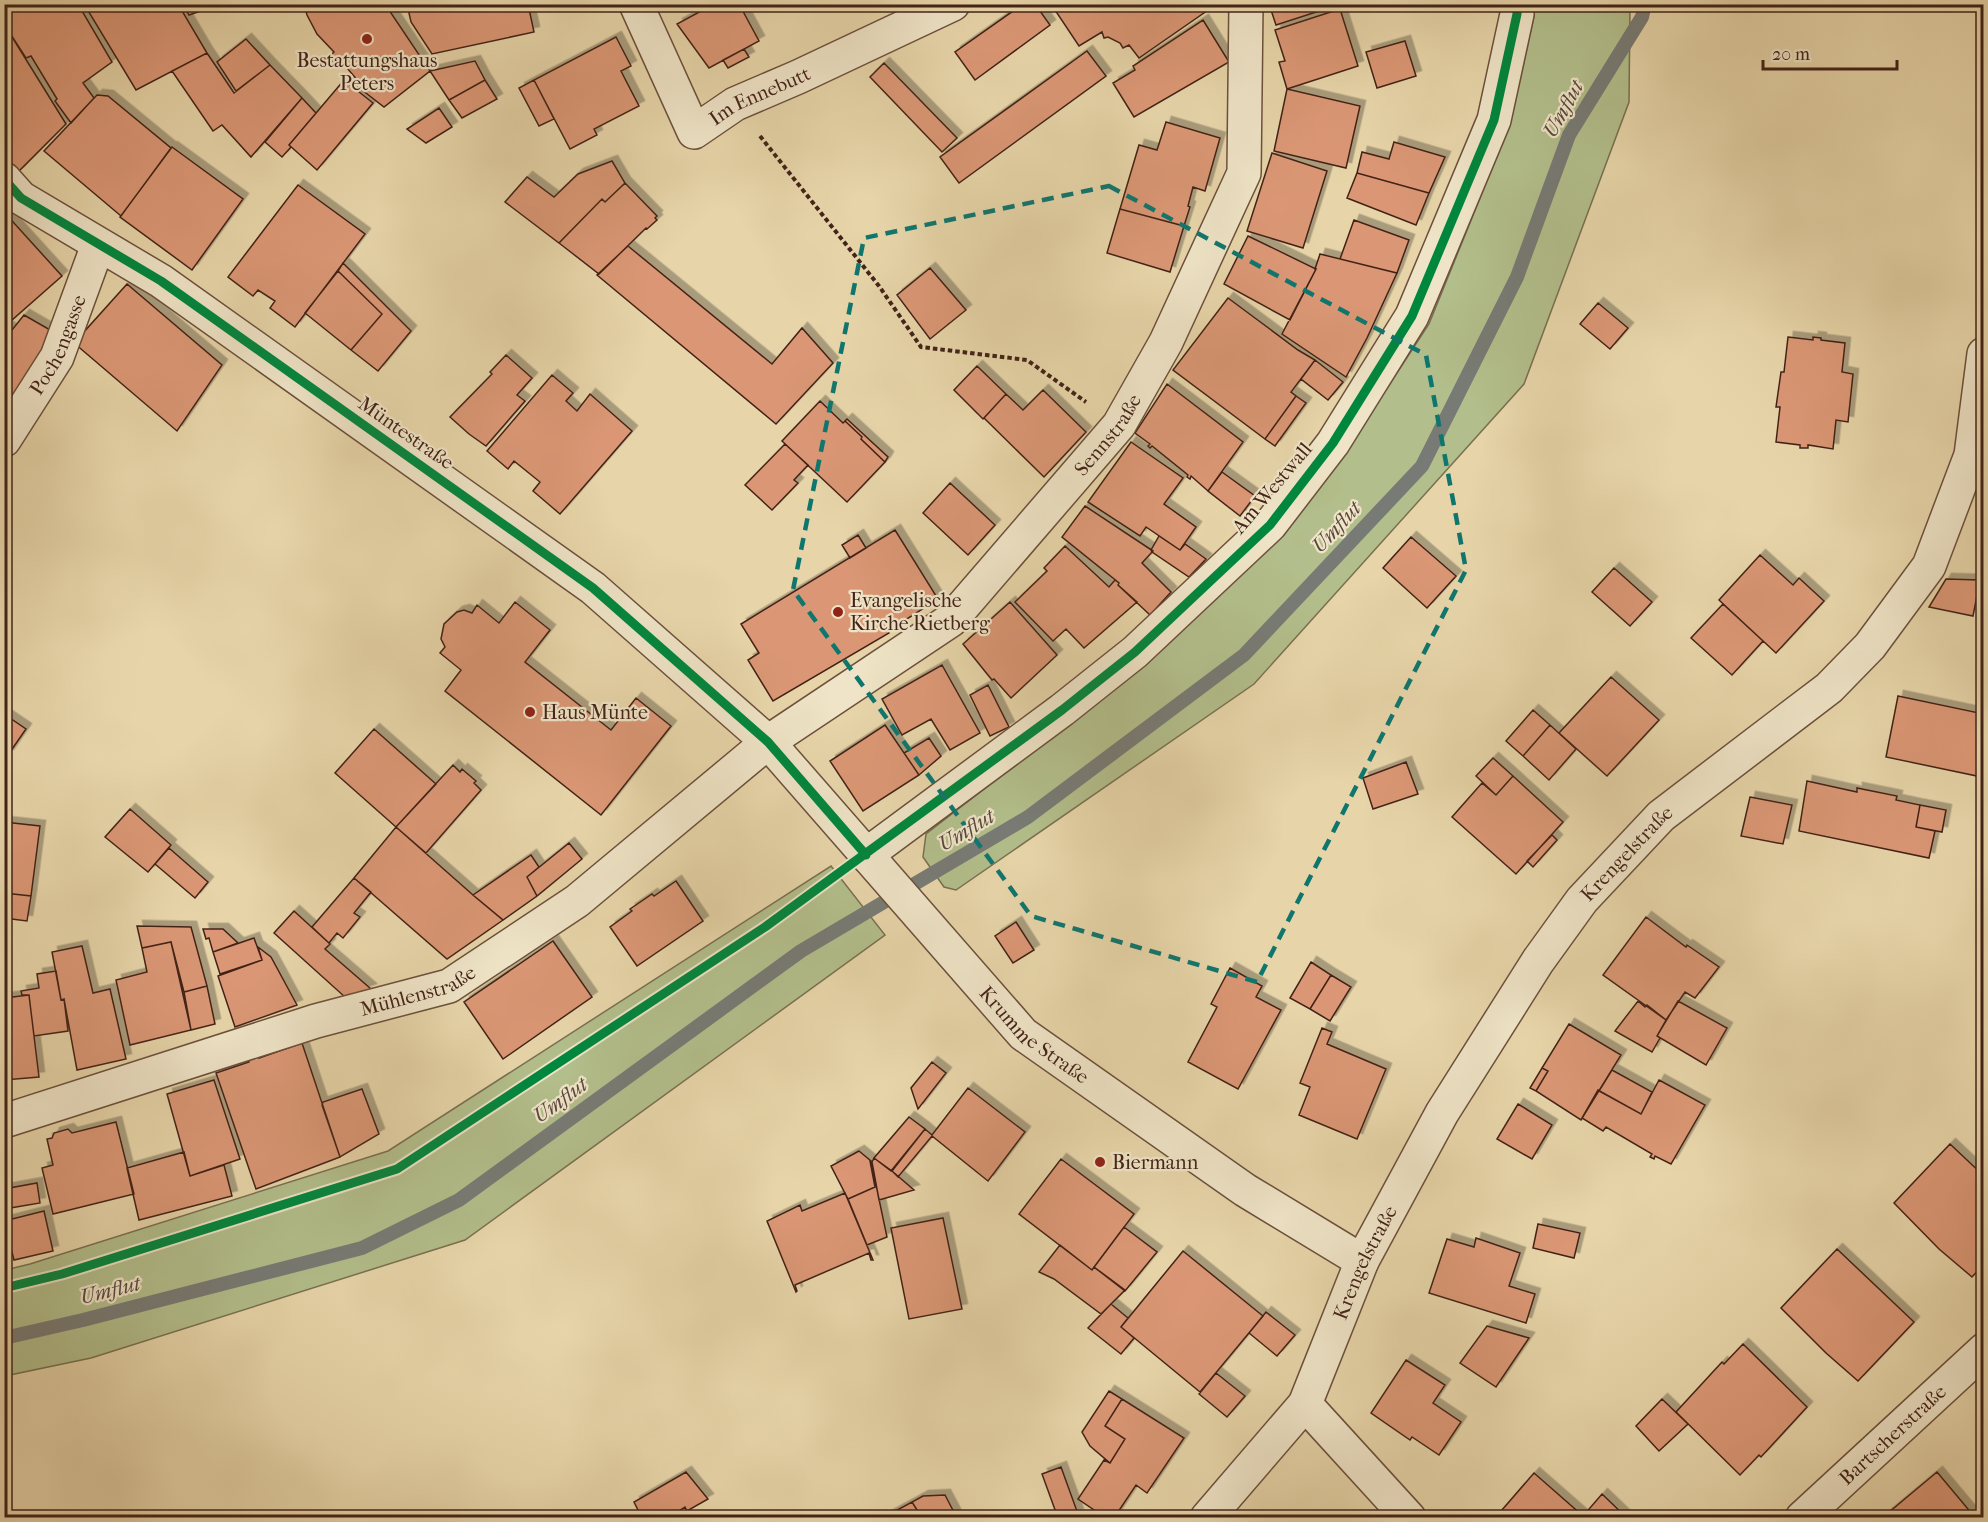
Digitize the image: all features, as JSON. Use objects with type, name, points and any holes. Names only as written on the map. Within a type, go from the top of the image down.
[{"type":"street","name":"Im Ennebutt","points":[[636,4],[694,132],[735,104],[953,4]]},
{"type":"street","name":"Sennstraße","points":[[768,742],[951,620],[1119,425],[1166,342],[1244,173],[1246,4]]},
{"type":"street","name":"Am Westwall","points":[[866,855],[1062,711],[1136,652],[1270,525],[1333,443],[1412,316],[1494,120],[1517,14],[1517,4]]},
{"type":"street","name":"Müntestraße","points":[[4,179],[21,198],[161,281],[593,588],[768,742]]},
{"type":"street","name":"Pochengasse","points":[[4,440],[57,357],[98,244]]},
{"type":"street","name":"Krengelstraße","points":[[1207,1518],[1305,1404],[1362,1261],[1442,1113],[1538,961],[1582,900],[1661,816],[1829,688],[1870,646],[1929,566],[1971,455],[1983,354]]},
{"type":"street","name":"Krumme Straße","points":[[768,742],[1023,1034],[1245,1190],[1362,1261]]},
{"type":"street","name":"Mühlenstraße","points":[[4,1121],[316,1021],[449,986],[577,901],[768,742]]},
{"type":"street","name":"Bartscherstraße","points":[[1802,1518],[1983,1350]]},
{"type":"street","points":[[1305,1404],[1409,1518]]},
{"type":"path","points":[[735,104],[879,286],[921,347],[1027,360],[1119,425]]},
{"type":"highlighted area","points":[[1109,186],[1426,355],[1466,570],[1257,982],[1031,916],[793,590],[864,238]]},
{"type":"green space","points":[[1534,5],[1630,5],[1629,102],[1524,384],[1254,684],[956,890],[944,887],[923,857],[926,834],[1070,722],[1346,451],[1429,324],[1510,124],[1534,16]]},
{"type":"green space","points":[[831,866],[885,935],[465,1240],[91,1358],[5,1376],[5,1270],[388,1151]]},
{"type":"building","points":[[18,4],[23,6],[26,4],[78,4],[112,62],[83,83],[94,98],[71,123],[55,101],[57,99],[31,56],[26,58],[4,24],[4,18],[7,17],[5,13]]},
{"type":"building","points":[[84,4],[178,4],[207,53],[136,90]]},
{"type":"building","points":[[183,4],[221,4],[189,15]]},
{"type":"building","points":[[304,4],[385,4],[430,71],[384,107],[362,90],[362,86],[359,88],[357,85],[360,83],[340,60],[335,64],[329,57],[334,52],[317,34]]},
{"type":"building","points":[[407,4],[528,4],[534,32],[432,54],[411,22]]},
{"type":"building","points":[[714,4],[739,4],[759,41],[709,68],[677,24]]},
{"type":"building","points":[[1023,4],[1035,4],[1050,25],[975,80],[955,52]]},
{"type":"building","points":[[1051,4],[1209,4],[1211,8],[1139,58],[1129,45],[1123,48],[1120,43],[1108,37],[1104,38],[1102,32],[1079,46]]},
{"type":"building","points":[[1269,4],[1341,4],[1276,25]]},
{"type":"building","points":[[1340,9],[1358,66],[1287,89],[1279,62],[1285,61],[1275,30]]},
{"type":"building","points":[[1203,20],[1229,62],[1134,117],[1113,83],[1135,70],[1133,66]]},
{"type":"building","points":[[4,24],[66,124],[18,172],[4,154]]},
{"type":"building","points":[[616,37],[631,66],[621,71],[639,106],[594,129],[597,135],[570,149],[534,80]]},
{"type":"building","points":[[246,39],[270,65],[236,91],[217,62]]},
{"type":"building","points":[[1405,41],[1416,76],[1377,88],[1366,52]]},
{"type":"building","points":[[744,49],[749,57],[728,68],[723,60]]},
{"type":"building","points":[[1087,51],[1106,76],[959,183],[940,157]]},
{"type":"building","points":[[207,53],[234,93],[270,65],[302,98],[251,157],[222,125],[213,131],[172,71]]},
{"type":"building","points":[[475,61],[485,80],[449,100],[430,71]]},
{"type":"building","points":[[884,63],[957,138],[942,152],[870,77]]},
{"type":"building","points":[[344,80],[373,103],[317,170],[289,145]]},
{"type":"building","points":[[485,80],[497,99],[462,118],[449,100]]},
{"type":"building","points":[[534,80],[554,119],[539,126],[519,88]]},
{"type":"building","points":[[1287,89],[1360,106],[1346,168],[1274,151]]},
{"type":"building","points":[[97,95],[108,96],[171,148],[121,216],[44,151]]},
{"type":"building","points":[[302,98],[316,113],[282,157],[265,142]]},
{"type":"building","points":[[439,108],[452,127],[426,143],[407,129]]},
{"type":"building","points":[[1166,122],[1220,138],[1205,191],[1193,187],[1184,226],[1120,209],[1139,145],[1157,150]]},
{"type":"building","points":[[1394,142],[1445,157],[1429,193],[1357,173],[1362,152],[1389,159]]},
{"type":"building","points":[[172,147],[243,199],[192,270],[120,217]]},
{"type":"building","points":[[1272,153],[1327,171],[1303,248],[1247,231]]},
{"type":"building","points":[[612,161],[625,183],[605,202],[602,199],[559,243],[505,202],[527,177],[554,197],[578,174]]},
{"type":"building","points":[[1357,173],[1429,193],[1416,225],[1347,198]]},
{"type":"building","points":[[625,183],[657,216],[655,218],[657,220],[599,274],[559,243],[602,199],[605,202]]},
{"type":"building","points":[[298,185],[365,234],[295,327],[270,308],[275,301],[258,290],[253,296],[228,277]]},
{"type":"building","points":[[1120,209],[1184,226],[1170,272],[1107,253]]},
{"type":"building","points":[[4,212],[62,276],[4,327]]},
{"type":"building","points":[[1354,220],[1409,240],[1397,273],[1340,259]]},
{"type":"building","points":[[1248,236],[1316,269],[1290,320],[1224,284]]},
{"type":"building","points":[[628,246],[772,364],[802,328],[833,363],[776,424],[597,275]]},
{"type":"building","points":[[1320,254],[1397,273],[1346,377],[1282,334],[1316,269]]},
{"type":"building","points":[[343,263],[411,331],[378,371],[351,350],[382,314],[338,271]]},
{"type":"building","points":[[930,268],[966,310],[930,339],[897,295]]},
{"type":"building","points":[[338,271],[382,314],[351,350],[305,313]]},
{"type":"building","points":[[127,284],[222,365],[177,431],[74,343]]},
{"type":"building","points":[[1228,298],[1315,360],[1291,392],[1296,396],[1265,439],[1173,370]]},
{"type":"building","points":[[1598,303],[1628,328],[1610,349],[1580,324]]},
{"type":"building","points":[[24,315],[52,331],[4,418],[4,330],[8,327],[12,330]]},
{"type":"building","points":[[1788,337],[1813,340],[1813,337],[1845,343],[1842,372],[1853,374],[1848,422],[1836,420],[1833,449],[1808,445],[1808,448],[1800,448],[1800,445],[1776,442],[1780,407],[1776,407],[1781,372],[1784,372]]},
{"type":"building","points":[[506,355],[532,378],[517,395],[525,401],[486,446],[450,417],[492,374],[490,372]]},
{"type":"building","points":[[1315,360],[1343,382],[1328,400],[1301,379]]},
{"type":"building","points":[[977,366],[1006,394],[983,419],[954,390]]},
{"type":"building","points":[[552,375],[573,393],[566,401],[577,411],[590,394],[632,431],[560,514],[533,491],[540,482],[514,461],[508,469],[487,451]]},
{"type":"building","points":[[1167,384],[1243,442],[1208,491],[1191,476],[1190,479],[1187,477],[1188,475],[1152,446],[1150,448],[1148,446],[1150,444],[1135,433]]},
{"type":"building","points":[[1043,390],[1086,432],[1044,477],[984,418],[1006,394],[1023,410]]},
{"type":"building","points":[[1296,396],[1306,403],[1275,446],[1265,439]]},
{"type":"building","points":[[820,401],[843,423],[845,421],[885,462],[847,502],[782,441]]},
{"type":"building","points":[[847,419],[888,457],[885,462],[845,421]]},
{"type":"building","points":[[1131,442],[1183,478],[1164,504],[1196,527],[1180,550],[1146,527],[1140,536],[1088,502]]},
{"type":"building","points":[[785,444],[808,465],[794,480],[798,483],[772,510],[745,485]]},
{"type":"building","points":[[1222,472],[1255,496],[1240,516],[1208,491]]},
{"type":"building","points":[[950,483],[995,525],[968,555],[923,513]]},
{"type":"building","points":[[1085,506],[1153,551],[1142,563],[1171,592],[1150,615],[1118,585],[1119,583],[1062,537]]},
{"type":"building","points":[[895,530],[938,599],[888,631],[889,633],[773,701],[748,660],[759,653],[741,624]]},
{"type":"building","points":[[858,535],[866,548],[850,558],[842,545]]},
{"type":"building","points":[[1159,536],[1180,550],[1185,544],[1206,559],[1189,577],[1152,552]]},
{"type":"building","points":[[1411,537],[1456,576],[1427,608],[1383,568]]},
{"type":"building","points":[[1065,546],[1109,587],[1115,580],[1137,602],[1084,648],[1066,629],[1053,641],[1015,602],[1047,571],[1044,568]]},
{"type":"building","points":[[1760,555],[1793,585],[1799,578],[1824,601],[1776,653],[1719,600]]},
{"type":"building","points":[[1614,568],[1652,602],[1630,626],[1592,592]]},
{"type":"building","points":[[1946,579],[1980,580],[1973,616],[1929,607]]},
{"type":"building","points":[[1980,580],[1984,580],[1984,601],[1977,600]]},
{"type":"building","name":"Haus Münte","points":[[515,602],[550,630],[525,662],[611,730],[636,698],[671,726],[601,815],[445,691],[461,670],[440,653],[445,647],[441,639],[444,624],[457,612],[464,610],[472,613],[477,605],[499,623]]},
{"type":"building","points":[[1010,602],[1057,655],[1011,698],[994,679],[992,680],[963,644]]},
{"type":"building","points":[[1723,604],[1763,641],[1732,675],[1691,638]]},
{"type":"building","points":[[942,665],[980,733],[950,750],[931,719],[902,735],[882,699]]},
{"type":"building","points":[[1611,677],[1659,720],[1607,776],[1559,733]]},
{"type":"building","points":[[988,685],[1009,727],[990,736],[970,695]]},
{"type":"building","points":[[1898,696],[1984,714],[1984,746],[1977,776],[1886,757]]},
{"type":"building","points":[[1533,710],[1550,725],[1523,756],[1506,741]]},
{"type":"building","points":[[4,714],[26,729],[8,755],[4,753]]},
{"type":"building","points":[[885,725],[919,775],[863,811],[830,761]]},
{"type":"building","points":[[1550,725],[1576,749],[1549,780],[1523,756]]},
{"type":"building","points":[[374,729],[436,784],[396,827],[335,773]]},
{"type":"building","points":[[929,738],[941,756],[919,775],[904,753]]},
{"type":"building","points":[[1493,758],[1513,776],[1496,795],[1476,776]]},
{"type":"building","points":[[1406,762],[1418,794],[1373,809],[1363,778]]},
{"type":"building","points":[[453,765],[460,772],[462,769],[476,781],[474,783],[481,790],[426,853],[396,827]]},
{"type":"building","points":[[1513,776],[1563,822],[1516,874],[1452,817],[1482,783],[1496,795]]},
{"type":"building","points":[[1807,781],[1857,792],[1857,788],[1897,796],[1896,800],[1920,805],[1916,827],[1935,831],[1929,858],[1799,831]]},
{"type":"building","points":[[1750,797],[1792,805],[1783,844],[1741,836]]},
{"type":"building","points":[[1920,805],[1946,810],[1942,832],[1916,827]]},
{"type":"building","points":[[130,809],[171,845],[148,872],[105,837]]},
{"type":"building","points":[[4,822],[40,826],[31,896],[4,893]]},
{"type":"building","points":[[396,827],[503,920],[447,959],[354,878]]},
{"type":"building","points":[[1552,835],[1557,840],[1533,867],[1527,861]]},
{"type":"building","points":[[569,843],[582,859],[537,896],[527,877]]},
{"type":"building","points":[[169,848],[208,882],[195,898],[155,864]]},
{"type":"building","points":[[531,855],[539,867],[527,877],[537,896],[503,920],[473,895]]},
{"type":"building","points":[[354,878],[371,892],[354,913],[360,917],[343,938],[337,933],[329,943],[312,927]]},
{"type":"building","points":[[676,881],[703,921],[637,966],[610,927],[632,911],[630,909]]},
{"type":"building","points":[[4,893],[31,896],[27,921],[4,918]]},
{"type":"building","points":[[294,911],[330,944],[325,949],[371,989],[346,998],[274,933]]},
{"type":"building","points":[[1646,917],[1686,947],[1687,945],[1719,967],[1695,998],[1685,992],[1666,1020],[1603,975]]},
{"type":"building","points":[[1016,922],[1034,950],[1013,963],[995,936]]},
{"type":"building","points":[[137,926],[191,927],[207,986],[184,992],[171,942],[142,948]]},
{"type":"building","points":[[203,929],[223,929],[238,943],[213,952],[209,938],[206,939]]},
{"type":"building","points":[[254,938],[262,960],[220,974],[213,952]]},
{"type":"building","points":[[553,941],[592,997],[503,1059],[464,1002]]},
{"type":"building","points":[[171,942],[191,1030],[130,1045],[116,980],[147,972],[142,948]]},
{"type":"building","points":[[82,946],[93,993],[110,989],[126,1059],[77,1070],[64,999],[61,1000],[52,952]]},
{"type":"building","points":[[258,947],[271,957],[297,1005],[235,1027],[218,976],[262,960]]},
{"type":"building","points":[[1311,962],[1331,975],[1310,1009],[1290,998]]},
{"type":"building","points":[[1230,968],[1262,986],[1256,997],[1281,1010],[1238,1089],[1188,1062],[1217,1007],[1211,1004]]},
{"type":"building","points":[[56,971],[61,1000],[64,999],[68,1031],[34,1036],[29,995],[22,995],[21,991],[39,988],[37,974]]},
{"type":"building","points":[[1331,975],[1351,987],[1330,1021],[1310,1009]]},
{"type":"building","points":[[207,986],[215,1024],[191,1030],[184,992]]},
{"type":"building","points":[[29,995],[39,1077],[4,1080],[4,998]]},
{"type":"building","points":[[1638,1001],[1666,1020],[1657,1036],[1660,1038],[1652,1052],[1615,1031]]},
{"type":"building","points":[[1678,1001],[1727,1028],[1706,1065],[1657,1036]]},
{"type":"building","points":[[1569,1024],[1621,1055],[1581,1120],[1536,1091],[1548,1071],[1542,1068]]},
{"type":"building","points":[[1322,1028],[1332,1032],[1327,1044],[1386,1069],[1357,1139],[1299,1115],[1310,1087],[1300,1083]]},
{"type":"building","points":[[302,1043],[340,1157],[256,1189],[216,1073],[249,1062],[258,1056],[259,1058]]},
{"type":"building","points":[[932,1062],[946,1073],[918,1109],[911,1088]]},
{"type":"building","points":[[1542,1068],[1548,1071],[1536,1091],[1530,1088]]},
{"type":"building","points":[[1612,1070],[1652,1092],[1641,1114],[1599,1091]]},
{"type":"building","points":[[214,1080],[240,1159],[190,1176],[167,1094]]},
{"type":"building","points":[[1659,1080],[1705,1105],[1671,1164],[1655,1156],[1654,1159],[1650,1157],[1652,1154],[1606,1127],[1603,1131],[1582,1118],[1598,1090],[1641,1114]]},
{"type":"building","points":[[968,1088],[1025,1132],[988,1181],[932,1136],[898,1177],[892,1171],[925,1129],[932,1135]]},
{"type":"building","points":[[362,1089],[379,1134],[340,1157],[322,1105],[323,1102]]},
{"type":"building","points":[[1518,1104],[1552,1125],[1532,1159],[1497,1139]]},
{"type":"building","points":[[909,1117],[925,1129],[891,1171],[874,1158]]},
{"type":"building","points":[[116,1122],[134,1194],[53,1214],[42,1168],[53,1165],[47,1139],[52,1138],[54,1133],[68,1129],[72,1133]]},
{"type":"building","points":[[1950,1144],[1984,1176],[1984,1264],[1972,1277],[1939,1249],[1894,1203]]},
{"type":"building","points":[[859,1151],[871,1161],[875,1187],[848,1199],[831,1166]]},
{"type":"building","points":[[184,1152],[190,1176],[224,1165],[232,1196],[139,1220],[127,1168]]},
{"type":"building","points":[[874,1158],[914,1190],[879,1200],[872,1162]]},
{"type":"building","points":[[1061,1159],[1134,1214],[1092,1270],[1019,1214]]},
{"type":"building","points":[[870,1161],[887,1237],[867,1245],[848,1199],[875,1187]]},
{"type":"building","points":[[37,1183],[40,1203],[4,1209],[4,1189]]},
{"type":"building","points":[[845,1193],[873,1260],[869,1253],[795,1285],[796,1292],[767,1221],[800,1205],[802,1211]]},
{"type":"building","points":[[44,1211],[53,1251],[14,1260],[4,1221]]},
{"type":"building","points":[[943,1218],[962,1309],[909,1319],[891,1228]]},
{"type":"building","points":[[1538,1224],[1580,1233],[1574,1258],[1533,1248]]},
{"type":"building","points":[[1124,1227],[1157,1252],[1125,1291],[1094,1267]]},
{"type":"building","points":[[1476,1238],[1520,1253],[1509,1286],[1535,1294],[1526,1323],[1429,1293],[1447,1239],[1474,1247]]},
{"type":"building","points":[[1060,1245],[1092,1270],[1094,1267],[1125,1290],[1101,1314],[1054,1279],[1039,1272]]},
{"type":"building","points":[[1837,1249],[1914,1322],[1858,1381],[1781,1308]]},
{"type":"building","points":[[1183,1251],[1263,1316],[1200,1392],[1121,1327]]},
{"type":"building","points":[[1111,1304],[1128,1318],[1121,1327],[1134,1338],[1121,1354],[1088,1328]]},
{"type":"building","points":[[1266,1312],[1295,1335],[1277,1356],[1249,1333]]},
{"type":"building","points":[[1487,1326],[1529,1338],[1496,1387],[1460,1363]]},
{"type":"building","points":[[1743,1344],[1807,1407],[1761,1457],[1759,1455],[1740,1475],[1676,1412],[1722,1362],[1724,1364]]},
{"type":"building","points":[[1406,1360],[1445,1385],[1433,1403],[1461,1422],[1439,1455],[1412,1437],[1410,1440],[1371,1413]]},
{"type":"building","points":[[1216,1373],[1245,1396],[1227,1417],[1199,1394]]},
{"type":"building","points":[[1109,1391],[1122,1399],[1105,1426],[1125,1439],[1110,1463],[1090,1446],[1082,1432]]},
{"type":"building","points":[[1122,1399],[1184,1438],[1147,1493],[1136,1485],[1114,1518],[1106,1518],[1078,1499],[1104,1460],[1110,1463],[1125,1439],[1105,1426]]},
{"type":"building","points":[[1662,1399],[1688,1424],[1659,1451],[1636,1426]]},
{"type":"building","points":[[1061,1467],[1078,1514],[1069,1518],[1058,1518],[1042,1474]]},
{"type":"building","points":[[686,1472],[708,1499],[687,1511],[685,1507],[668,1518],[642,1518],[634,1502]]},
{"type":"building","points":[[1937,1472],[1973,1515],[1970,1518],[1882,1518]]},
{"type":"building","points":[[1534,1473],[1583,1516],[1584,1518],[1495,1518]]},
{"type":"building","points":[[1602,1494],[1627,1518],[1584,1518],[1583,1516]]},
{"type":"building","points":[[945,1495],[957,1518],[922,1518],[912,1502],[923,1496]]},
{"type":"building","points":[[912,1502],[922,1518],[887,1518],[886,1516]]},
{"type":"waterway","name":"Umflut","points":[[4,1338],[83,1320],[362,1248],[459,1200],[801,951],[1028,817],[1244,655],[1422,466],[1517,277],[1569,135],[1642,17],[1645,4]]},
{"type":"cycle path","points":[[4,1288],[62,1274],[397,1169],[765,927],[1062,710],[1135,652],[1270,525],[1333,443],[1412,316],[1494,120],[1517,14],[1517,4]]},
{"type":"cycle path","points":[[4,179],[21,198],[161,281],[593,588],[768,742],[866,855]]},
{"type":"place","name":"Bestattungshaus Peters","points":[[367,39]]},
{"type":"place","name":"Evangelische Kirche Rietberg","points":[[838,612]]},
{"type":"place","name":"Haus Münte","points":[[530,712]]},
{"type":"place","name":"Biermann","points":[[1100,1162]]}]
